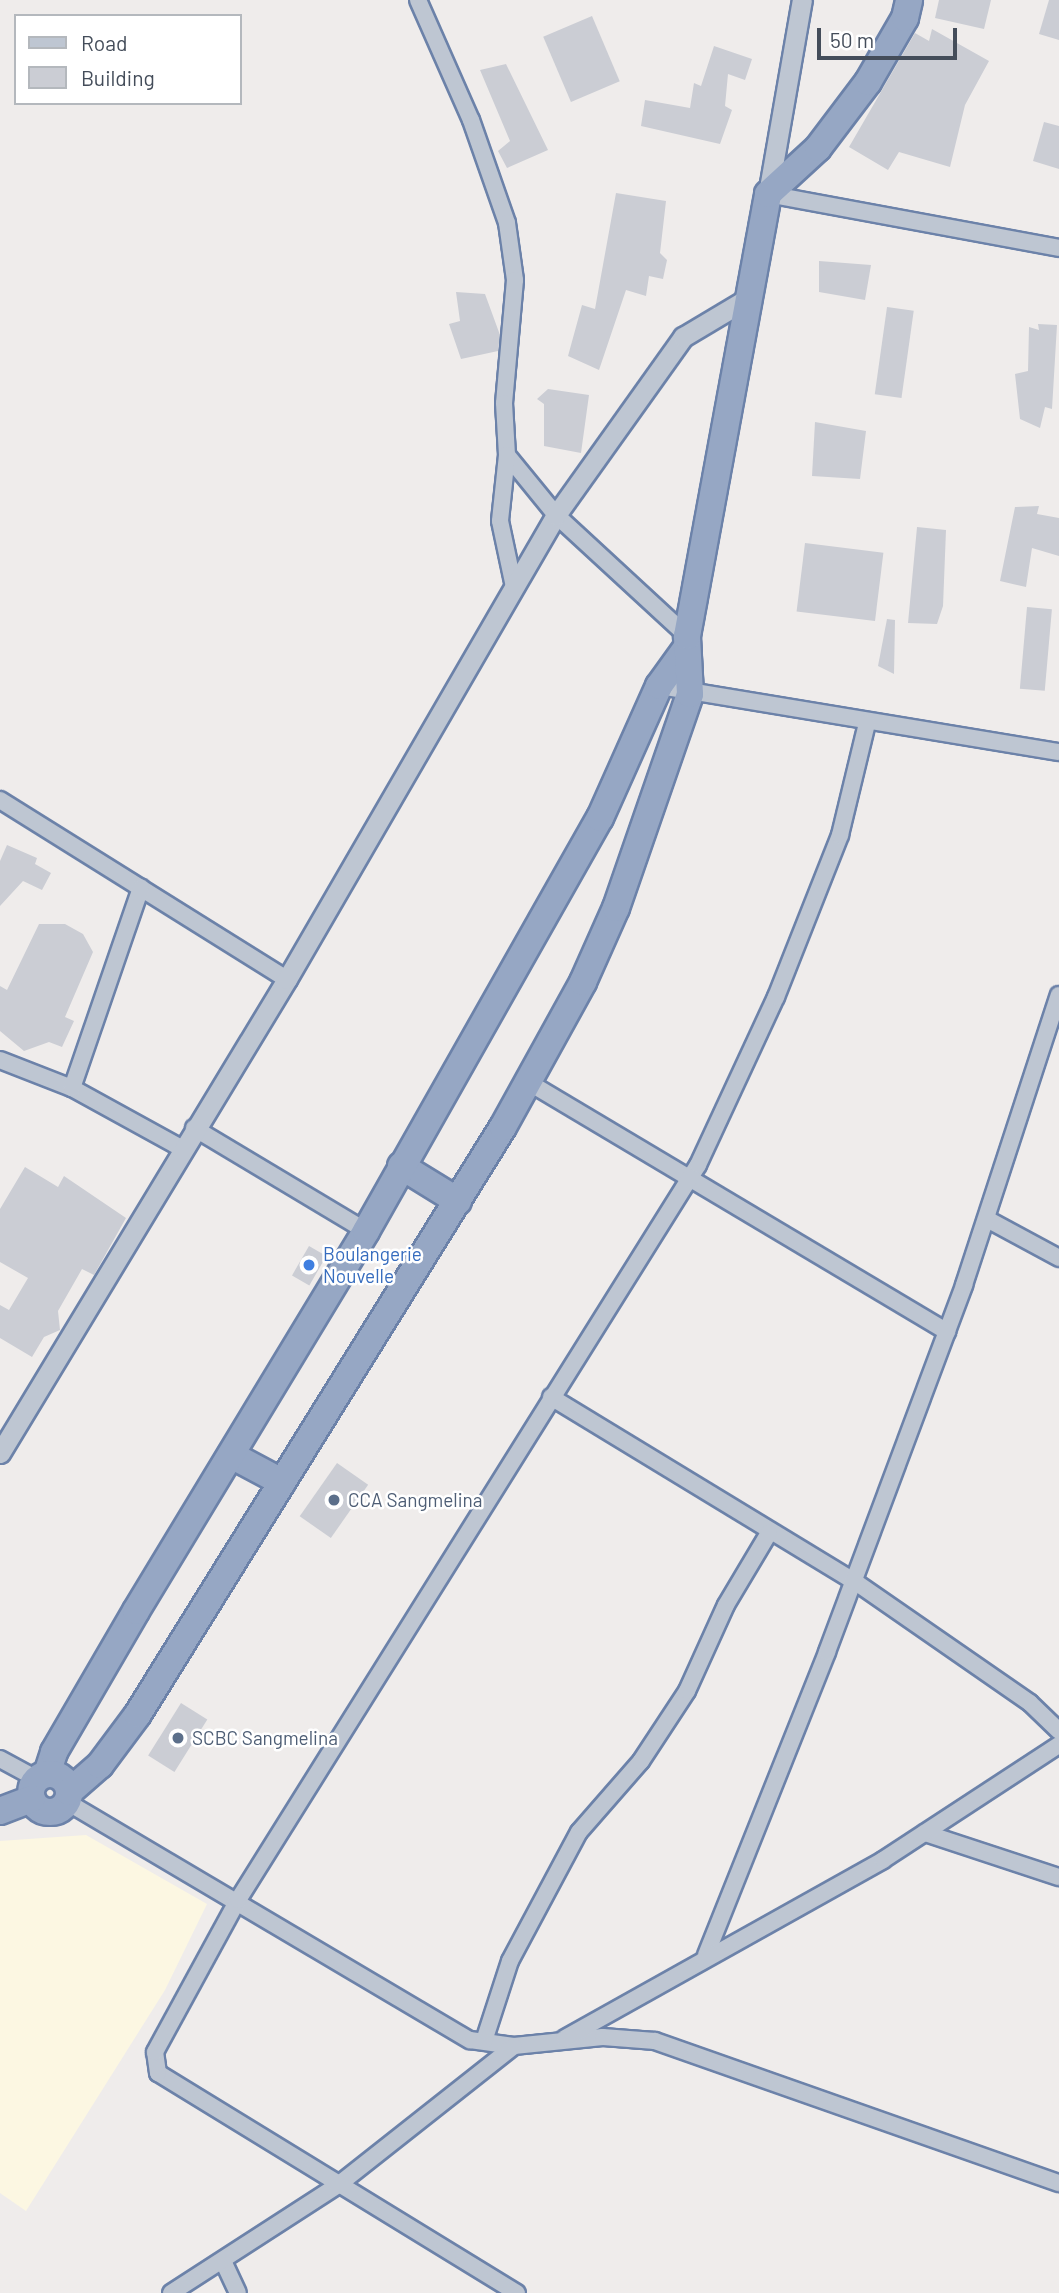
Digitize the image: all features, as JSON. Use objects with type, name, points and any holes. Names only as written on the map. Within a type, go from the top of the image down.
[{"type":"highway","points":[[0,1811],[39,1784],[62,1778],[68,1797],[100,1765],[138,1714],[458,1201],[528,1082],[616,908],[690,694],[686,643],[768,194],[818,148],[868,82],[905,18],[909,0]]},
{"type":"highway","points":[[39,1784],[54,1752],[135,1611],[366,1231],[600,818],[659,686],[686,643]]},
{"type":"highway","points":[[401,1166],[458,1201]]},
{"type":"highway","points":[[231,1455],[282,1482]]},
{"type":"street","points":[[418,0],[471,120],[507,223],[515,280],[504,403],[507,454],[500,521],[514,587]]},
{"type":"street","points":[[804,3],[768,194],[1059,248]]},
{"type":"street","points":[[0,1453],[181,1148],[287,979],[556,515],[683,337],[750,297]]},
{"type":"street","points":[[507,454],[556,515],[686,643]]},
{"type":"street","points":[[659,686],[690,694],[867,723],[1058,748]]},
{"type":"street","points":[[517,2293],[158,2073],[153,2063],[238,1900],[690,1179],[776,997],[840,835],[867,723]]},
{"type":"street","points":[[0,800],[287,979]]},
{"type":"street","points":[[72,1088],[141,888]]},
{"type":"street","points":[[706,1955],[854,1581],[947,1332],[987,1219],[1059,995]]},
{"type":"street","points":[[0,1060],[72,1088],[181,1148]]},
{"type":"street","points":[[528,1082],[947,1332]]},
{"type":"street","points":[[194,1128],[366,1231]]},
{"type":"street","points":[[987,1219],[1059,1258]]},
{"type":"street","points":[[551,1398],[769,1533],[854,1581],[1030,1703],[1059,1731]]},
{"type":"street","points":[[484,2041],[510,1961],[579,1832],[641,1761],[687,1691],[726,1605],[769,1533]]},
{"type":"street","points":[[559,2042],[706,1955],[925,1832],[1059,1745]]},
{"type":"street","points":[[0,1759],[39,1784]]},
{"type":"street","points":[[68,1797],[449,2031],[514,2046],[603,2037],[655,2041],[1059,2183]]},
{"type":"street","points":[[925,1832],[1059,1877]]},
{"type":"street","points":[[171,2293],[338,2185],[514,2046]]},
{"type":"street","points":[[223,2261],[238,2293]]},
{"type":"shaded area","points":[[86,1835],[207,1904],[165,1990],[26,2211],[0,2193],[0,1841]]},
{"type":"building","points":[[939,0],[991,0],[984,29],[935,18]]},
{"type":"building","points":[[1049,0],[1059,0],[1059,40],[1039,34]]},
{"type":"building","points":[[592,16],[620,81],[571,102],[543,37]]},
{"type":"building","points":[[932,29],[989,61],[965,105],[950,167],[899,152],[888,170],[849,147],[915,33],[929,41]]},
{"type":"building","points":[[714,46],[752,59],[745,80],[728,74],[725,106],[732,110],[720,144],[641,126],[645,100],[690,108],[694,83],[701,86]]},
{"type":"building","points":[[506,64],[548,150],[507,168],[498,151],[510,141],[480,70]]},
{"type":"building","points":[[1044,122],[1059,126],[1059,169],[1033,161]]},
{"type":"building","points":[[616,193],[666,201],[660,253],[667,260],[663,279],[649,276],[646,296],[626,290],[599,370],[568,356],[582,305],[595,309]]},
{"type":"building","points":[[819,261],[871,265],[865,300],[819,292]]},
{"type":"building","points":[[456,292],[485,294],[500,335],[498,351],[461,359],[449,324],[460,321]]},
{"type":"building","points":[[887,307],[914,311],[901,398],[875,394]]},
{"type":"building","points":[[1038,324],[1057,325],[1052,409],[1045,407],[1040,428],[1020,419],[1015,374],[1028,371],[1029,327],[1039,330]]},
{"type":"building","points":[[548,389],[589,395],[581,453],[544,446],[544,404],[537,399]]},
{"type":"building","points":[[815,422],[866,431],[860,479],[812,476]]},
{"type":"building","points":[[1039,506],[1037,514],[1059,518],[1059,556],[1032,548],[1026,587],[1000,581],[1015,507]]},
{"type":"building","points":[[917,527],[946,530],[943,606],[937,624],[908,623]]},
{"type":"building","points":[[805,543],[883,553],[875,621],[797,611]]},
{"type":"building","points":[[1027,607],[1052,609],[1045,691],[1020,689]]},
{"type":"building","points":[[887,619],[895,620],[894,674],[878,666]]},
{"type":"building","points":[[7,845],[37,858],[35,864],[51,873],[42,890],[23,881],[0,906],[0,861]]},
{"type":"building","points":[[39,924],[65,924],[83,934],[93,952],[65,1017],[74,1021],[62,1047],[49,1042],[24,1051],[0,1031],[0,986],[7,990]]},
{"type":"building","points":[[25,1167],[58,1187],[64,1176],[126,1218],[94,1275],[82,1269],[58,1311],[60,1330],[44,1337],[32,1357],[0,1338],[0,1305],[9,1310],[28,1278],[0,1262],[0,1209]]},
{"type":"building","name":"Boulangerie Nouvelle","points":[[309,1246],[326,1256],[309,1285],[292,1275]]},
{"type":"building","name":"CCA Sangmelina","points":[[337,1463],[368,1485],[331,1538],[300,1516]]},
{"type":"building","name":"SCBC Sangmelina","points":[[181,1703],[207,1719],[174,1772],[148,1756]]},
{"type":"place","name":"Boulangerie Nouvelle","points":[[309,1265]]},
{"type":"place","name":"CCA Sangmelina","points":[[334,1500]]},
{"type":"place","name":"SCBC Sangmelina","points":[[178,1738]]}]
